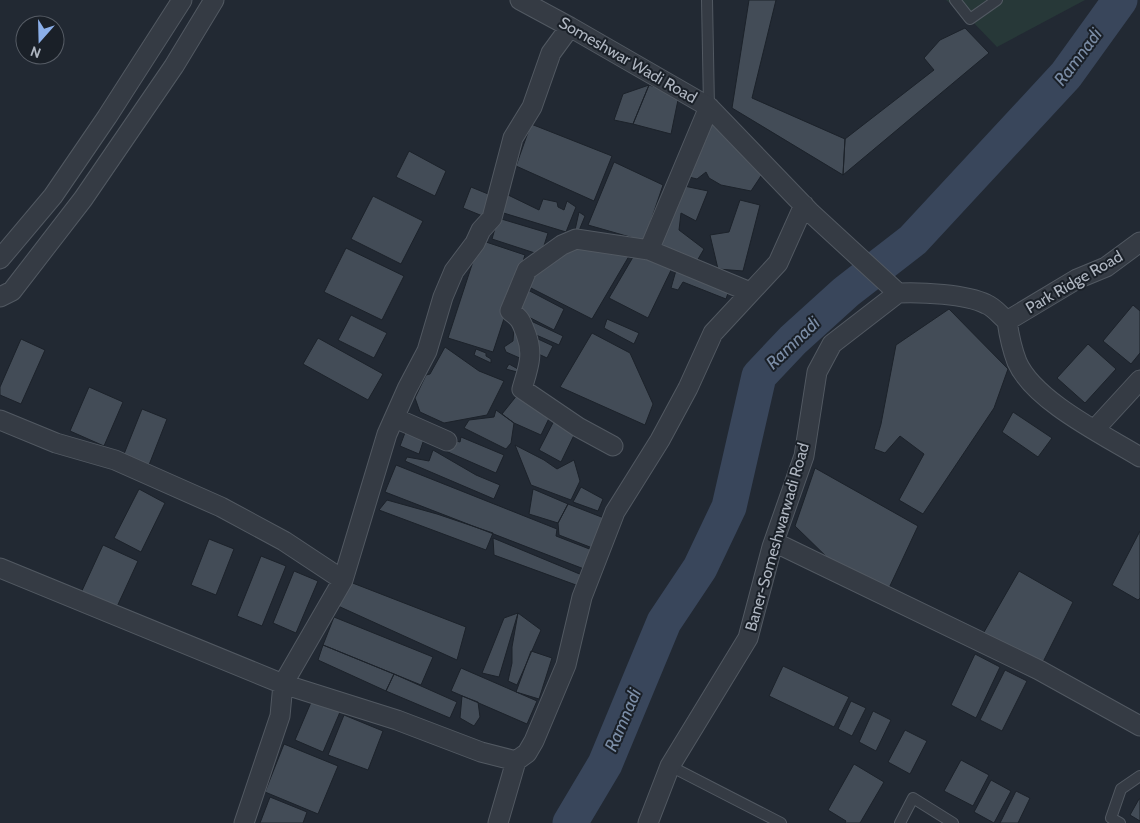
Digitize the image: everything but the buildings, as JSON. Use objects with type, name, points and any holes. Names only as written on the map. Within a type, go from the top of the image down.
[{"type":"street","points":[[0,259],[53,196],[107,117],[182,0]]},
{"type":"street","points":[[0,297],[12,291],[83,200],[174,66],[214,0]]},
{"type":"street","name":"Someshwar Wadi Road","points":[[520,0],[709,107],[808,209],[898,293]]},
{"type":"street","points":[[244,823],[280,716],[283,684],[343,580],[387,434],[406,389],[428,351],[443,298],[454,271],[475,243],[481,230],[492,218],[513,138],[532,107],[551,53],[570,27]]},
{"type":"street","points":[[650,250],[709,107]]},
{"type":"street","points":[[498,823],[516,762],[527,753],[534,741],[566,665],[582,597],[615,512],[660,440],[688,388],[713,333],[778,263],[808,209]]},
{"type":"street","points":[[613,446],[578,427],[522,389],[529,365],[531,347],[520,318],[510,311],[526,270],[562,245],[576,239],[650,250],[750,292]]},
{"type":"street","name":"Park Ridge Road","points":[[1007,321],[1076,279],[1106,267],[1140,242]]},
{"type":"street","points":[[898,293],[920,292],[967,297],[987,304],[1007,321],[1018,363],[1044,396],[1140,457]]},
{"type":"street","name":"Baner-Someshwarwadi Road","points":[[648,823],[670,766],[748,638],[774,542],[804,456],[817,372],[832,344],[898,293]]},
{"type":"street","points":[[1095,429],[1140,380]]},
{"type":"street","points":[[395,418],[447,440]]},
{"type":"street","points":[[0,420],[56,443],[115,460],[221,506],[284,541],[343,580]]},
{"type":"street","points":[[774,542],[1039,670],[1140,726]]},
{"type":"street","points":[[0,568],[283,684],[398,720],[487,754],[516,762]]},
{"type":"lane","points":[[707,0],[709,107]]},
{"type":"lane","points":[[955,0],[970,19],[997,0]]},
{"type":"lane","points":[[670,766],[781,823]]},
{"type":"lane","points":[[1120,823],[1111,818],[1121,788],[1140,776]]},
{"type":"lane","points":[[900,823],[913,798],[953,823]]},
{"type":"shaded area","points":[[946,0],[1085,0],[997,47],[970,19]]},
{"type":"waterway","name":"Ramnadi","points":[[570,823],[605,764],[664,622],[700,568],[729,507],[759,376],[793,340],[846,292],[913,240],[1066,75],[1120,0]]}]
